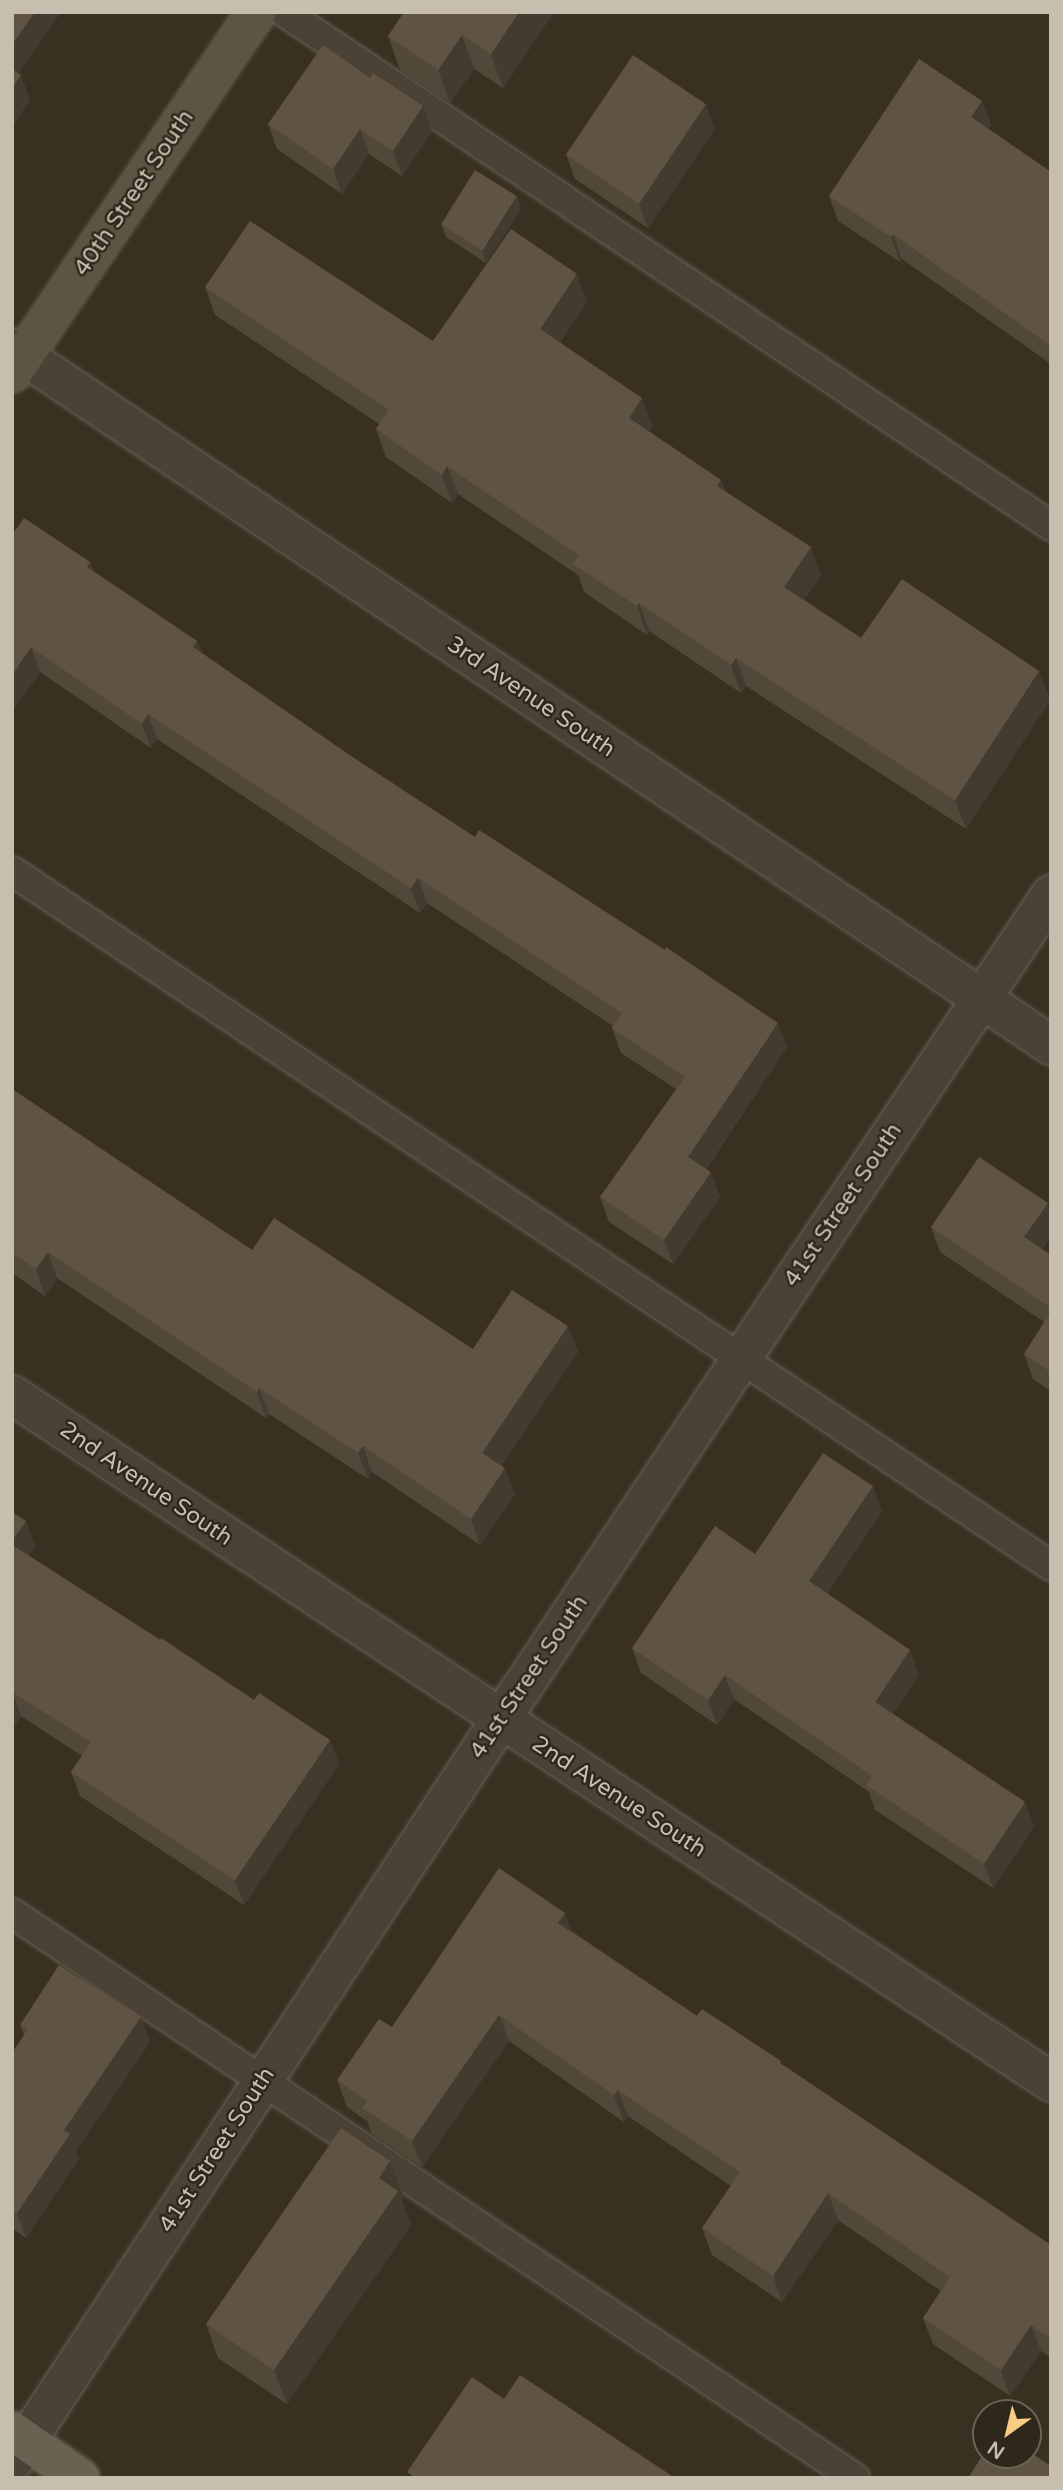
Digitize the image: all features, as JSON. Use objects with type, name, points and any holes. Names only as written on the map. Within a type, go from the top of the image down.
[{"type":"main road","points":[[17,2445],[80,2478]]},
{"type":"street","name":"40th Street South","points":[[16,359],[256,12]]},
{"type":"street","name":"3rd Avenue South","points":[[16,359],[1051,1045]]},
{"type":"street","name":"41st Street South","points":[[17,2445],[1051,895]]},
{"type":"street","name":"2nd Avenue South","points":[[12,1395],[1051,2082]]},
{"type":"lane","points":[[284,12],[1051,526]]},
{"type":"lane","points":[[12,871],[1051,1566]]},
{"type":"lane","points":[[12,1913],[855,2478]]},
{"type":"building","points":[[12,12],[35,12],[12,45]]},
{"type":"building","points":[[404,12],[519,12],[491,54],[462,35],[438,70],[388,36]]},
{"type":"building","points":[[323,45],[370,78],[373,73],[423,106],[393,151],[360,129],[333,169],[268,124]]},
{"type":"building","points":[[633,55],[706,104],[639,204],[566,154]]},
{"type":"building","points":[[919,59],[982,101],[971,117],[1051,172],[1051,346],[893,234],[891,237],[829,196]]},
{"type":"building","points":[[12,69],[21,75],[12,89]]},
{"type":"building","points":[[475,170],[517,196],[483,250],[441,224]]},
{"type":"building","points":[[250,221],[433,341],[511,229],[577,274],[540,329],[642,398],[629,418],[721,480],[717,486],[811,547],[784,587],[861,638],[902,579],[1039,671],[955,800],[736,658],[731,665],[639,603],[637,606],[573,564],[579,555],[447,466],[442,475],[376,429],[389,410],[205,287]]},
{"type":"building","points":[[24,518],[90,562],[87,567],[197,641],[193,647],[348,754],[475,837],[479,830],[665,950],[666,947],[778,1023],[688,1157],[711,1172],[664,1240],[600,1197],[685,1077],[612,1028],[622,1013],[418,878],[411,888],[148,714],[142,724],[31,647],[12,675],[12,535]]},
{"type":"building","points":[[12,1089],[252,1250],[274,1218],[473,1349],[512,1290],[568,1326],[482,1453],[505,1468],[471,1519],[363,1446],[358,1453],[259,1388],[257,1392],[48,1252],[36,1269],[12,1253]]},
{"type":"building","points":[[979,1157],[1048,1203],[1024,1237],[1051,1255],[1051,1308],[931,1227]]},
{"type":"building","points":[[1051,1312],[1051,1372],[1024,1354]]},
{"type":"building","points":[[823,1453],[873,1486],[809,1581],[910,1650],[875,1702],[1025,1802],[984,1864],[866,1785],[872,1776],[725,1675],[708,1700],[632,1648],[715,1526],[755,1554]]},
{"type":"building","points":[[12,1512],[26,1521],[12,1541]]},
{"type":"building","points":[[12,1545],[254,1700],[259,1693],[330,1740],[235,1880],[71,1772],[91,1742],[12,1692]]},
{"type":"building","points":[[499,1868],[565,1913],[558,1923],[697,2016],[702,2009],[1051,2245],[1051,2338],[1031,2325],[1001,2370],[923,2318],[950,2277],[828,2193],[773,2276],[702,2228],[740,2172],[618,2090],[614,2095],[499,2015],[412,2141],[362,2108],[367,2101],[337,2080],[379,2019],[392,2027]]},
{"type":"building","points":[[59,1965],[141,2017],[64,2130],[70,2134],[17,2213],[12,2210],[12,2053],[28,2029],[20,2025]]},
{"type":"building","points":[[341,2128],[390,2161],[379,2178],[398,2191],[274,2370],[206,2324]]},
{"type":"building","points":[[520,2375],[675,2478],[415,2478],[407,2472],[472,2377],[504,2399]]},
{"type":"building","points":[[1042,2460],[1051,2466],[1051,2478],[968,2478],[974,2469],[1042,2469]]}]
